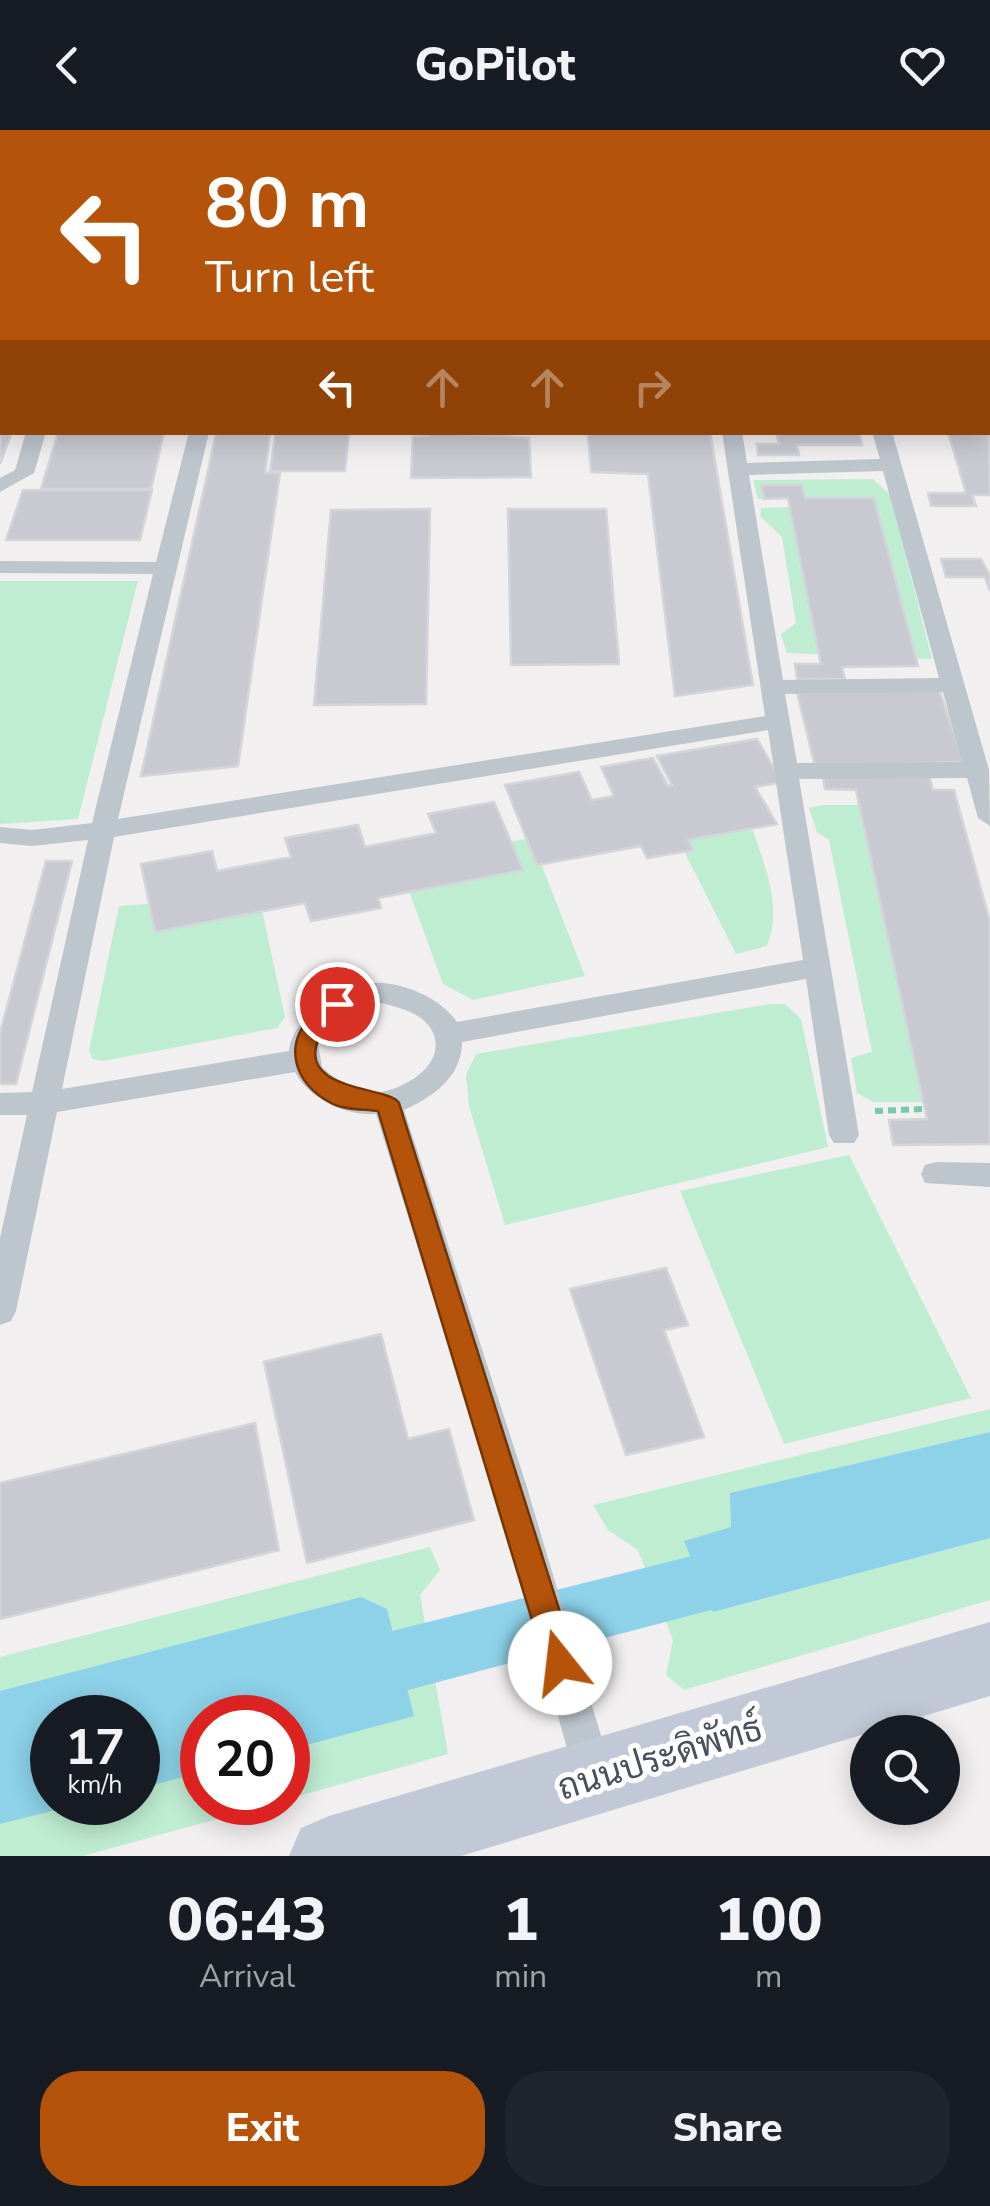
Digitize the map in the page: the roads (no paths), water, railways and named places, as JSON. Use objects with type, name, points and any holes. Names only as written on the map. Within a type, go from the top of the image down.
[{"type":"main road","name":"ถนนประดิพัทธ์","points":[[341,1854],[990,1659]]},
{"type":"lane","points":[[0,486],[24,474],[35,435]]},
{"type":"lane","points":[[0,1312],[103,830],[197,435]]},
{"type":"lane","points":[[732,435],[843,1123]]},
{"type":"lane","points":[[883,435],[953,685],[980,764],[990,818]]},
{"type":"lane","points":[[738,469],[891,466]]},
{"type":"lane","points":[[0,567],[168,568]]},
{"type":"lane","points":[[774,687],[953,685]]},
{"type":"lane","points":[[0,835],[32,838],[103,830],[780,721]]},
{"type":"lane","points":[[788,771],[980,764]]},
{"type":"lane","points":[[450,1034],[819,968]]},
{"type":"lane","points":[[382,994],[415,1000],[440,1018],[450,1034],[451,1052],[444,1069],[430,1085],[387,1103],[339,1097],[321,1085],[306,1060],[308,1033],[320,1017],[359,996],[382,994]]},
{"type":"lane","points":[[0,1104],[44,1103],[306,1060]]},
{"type":"lane","points":[[387,1103],[508,1482],[594,1777]]},
{"type":"lane","points":[[936,1174],[990,1175]]},
{"type":"water","points":[[990,1432],[990,1538],[713,1612],[684,1541],[731,1527],[730,1493]]},
{"type":"water","points":[[361,1597],[387,1609],[414,1716],[310,1744],[310,1695],[180,1695],[180,1778],[160,1783],[160,1695],[30,1695],[30,1816],[0,1824],[0,1691]]},
{"type":"waterway","points":[[340,1676],[764,1567]]}]
